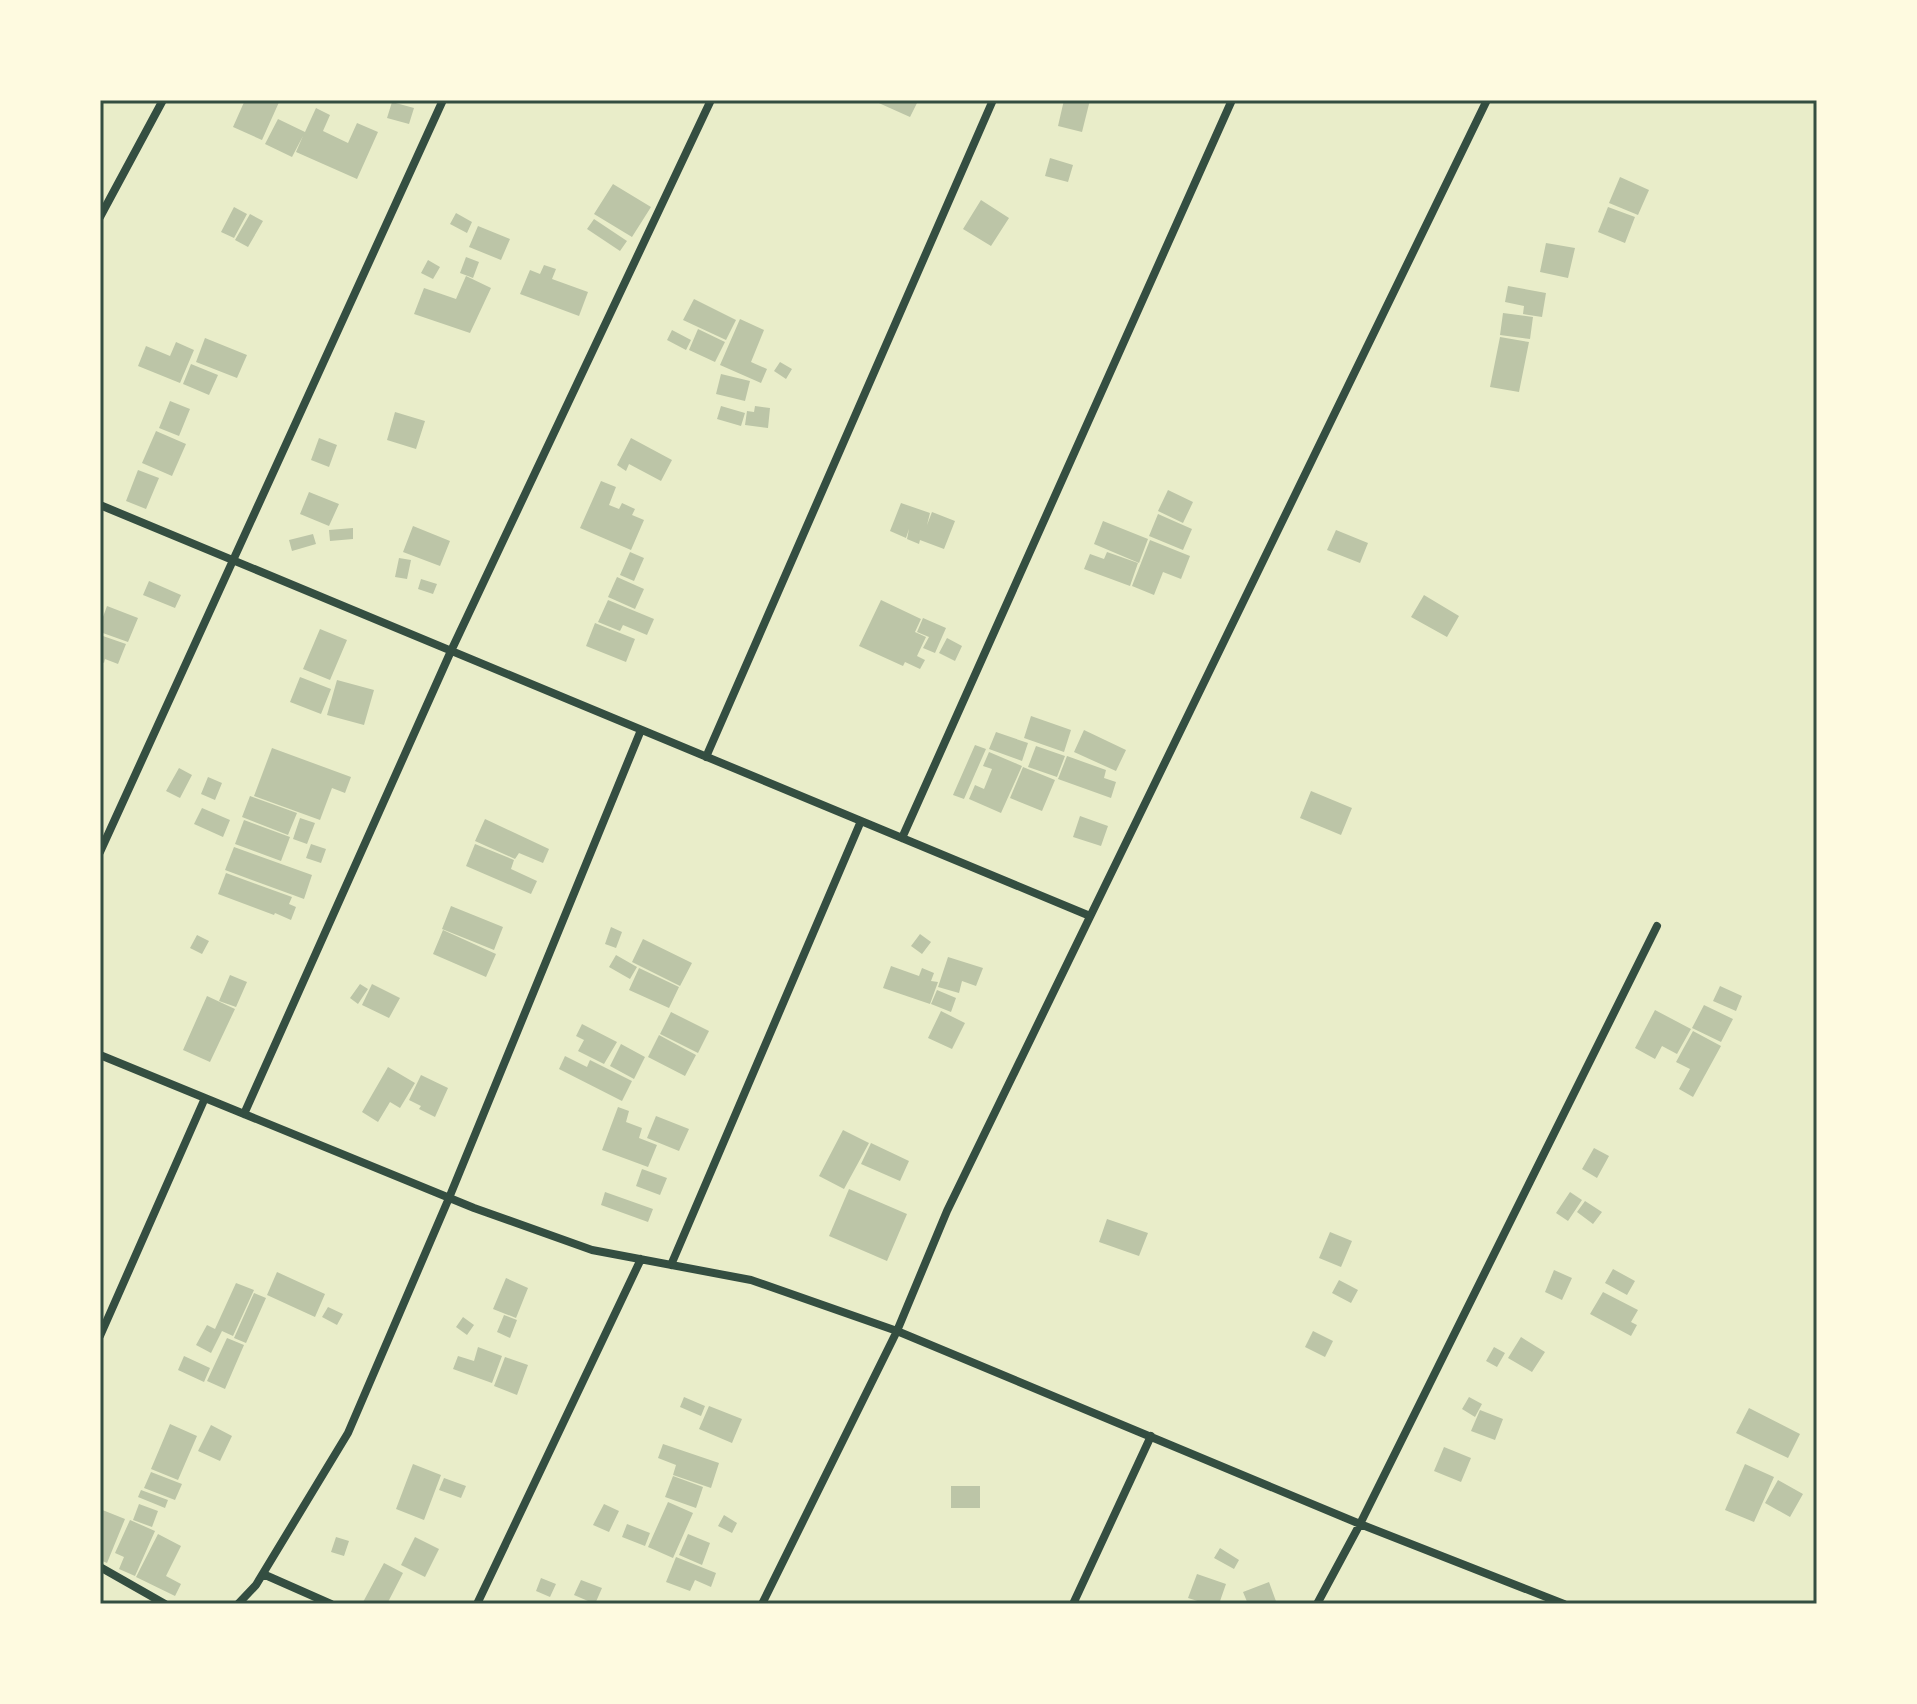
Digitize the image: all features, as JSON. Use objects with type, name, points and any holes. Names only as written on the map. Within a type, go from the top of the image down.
[{"type":"street","points":[[100,217],[163,100]]},
{"type":"street","points":[[100,852],[443,100]]},
{"type":"street","points":[[244,1114],[451,651],[711,100]]},
{"type":"street","points":[[706,757],[993,100]]},
{"type":"street","points":[[902,838],[1232,100]]},
{"type":"street","points":[[762,1604],[897,1331],[947,1211],[1487,100]]},
{"type":"street","points":[[100,505],[1090,916]]},
{"type":"street","points":[[238,1604],[256,1585],[348,1433],[449,1198],[641,730]]},
{"type":"street","points":[[671,1265],[861,821]]},
{"type":"street","points":[[1317,1604],[1360,1524],[1657,926]]},
{"type":"street","points":[[100,1055],[449,1198],[592,1250],[751,1280],[897,1331],[1360,1524],[1564,1604]]},
{"type":"street","points":[[100,1336],[205,1098]]},
{"type":"street","points":[[477,1604],[641,1259]]},
{"type":"street","points":[[1073,1604],[1151,1436]]},
{"type":"street","points":[[100,1567],[165,1604]]},
{"type":"street","points":[[263,1574],[331,1604]]},
{"type":"building","points":[[245,100],[280,100],[262,140],[233,127]]},
{"type":"building","points":[[872,100],[911,100],[917,103],[910,117]]},
{"type":"building","points":[[1064,100],[1090,100],[1082,132],[1058,126]]},
{"type":"building","points":[[392,102],[414,108],[409,124],[387,118]]},
{"type":"building","points":[[316,108],[330,115],[323,131],[348,143],[357,123],[378,132],[357,179],[296,152],[303,136],[292,157],[265,144],[278,119],[305,132]]},
{"type":"building","points":[[1050,158],[1073,165],[1068,182],[1045,176]]},
{"type":"building","points":[[1620,177],[1649,190],[1638,215],[1609,203]]},
{"type":"building","points":[[613,184],[651,207],[632,237],[594,214]]},
{"type":"building","points":[[981,200],[1009,218],[991,246],[963,229]]},
{"type":"building","points":[[234,207],[247,214],[234,238],[221,232]]},
{"type":"building","points":[[1608,207],[1635,217],[1625,243],[1598,232]]},
{"type":"building","points":[[456,213],[472,222],[467,233],[450,224]]},
{"type":"building","points":[[250,214],[263,221],[248,247],[235,240]]},
{"type":"building","points":[[594,219],[627,241],[620,251],[587,229]]},
{"type":"building","points":[[478,226],[510,239],[501,260],[469,247]]},
{"type":"building","points":[[1546,243],[1575,248],[1568,278],[1540,272]]},
{"type":"building","points":[[466,257],[479,262],[473,278],[460,273]]},
{"type":"building","points":[[428,260],[440,267],[433,279],[421,273]]},
{"type":"building","points":[[544,265],[556,269],[552,279],[588,292],[579,316],[520,294],[530,270],[540,274]]},
{"type":"building","points":[[466,276],[491,288],[470,333],[414,314],[424,288],[456,299]]},
{"type":"building","points":[[1508,286],[1546,293],[1542,317],[1523,314],[1524,306],[1505,302]]},
{"type":"building","points":[[694,299],[736,320],[726,340],[683,320]]},
{"type":"building","points":[[1503,313],[1533,317],[1530,339],[1500,335]]},
{"type":"building","points":[[740,319],[764,330],[751,362],[767,369],[761,383],[720,365]]},
{"type":"building","points":[[698,329],[725,342],[715,362],[689,350]]},
{"type":"building","points":[[672,330],[691,340],[686,350],[667,340]]},
{"type":"building","points":[[1500,337],[1529,342],[1519,392],[1490,387]]},
{"type":"building","points":[[205,338],[247,355],[237,378],[196,362]]},
{"type":"building","points":[[176,342],[194,350],[180,383],[138,366],[146,346],[170,356]]},
{"type":"building","points":[[780,362],[792,369],[786,379],[774,371]]},
{"type":"building","points":[[191,364],[218,375],[209,395],[183,384]]},
{"type":"building","points":[[721,374],[750,381],[745,401],[716,394]]},
{"type":"building","points":[[170,401],[190,409],[179,436],[159,428]]},
{"type":"building","points":[[721,406],[745,413],[741,426],[717,419]]},
{"type":"building","points":[[755,406],[770,408],[768,428],[745,425],[747,411],[754,412]]},
{"type":"building","points":[[395,412],[425,421],[416,449],[387,440]]},
{"type":"building","points":[[156,431],[186,444],[172,476],[142,463]]},
{"type":"building","points":[[319,438],[337,445],[329,467],[311,460]]},
{"type":"building","points":[[631,438],[672,460],[661,481],[629,464],[626,471],[617,465]]},
{"type":"building","points":[[138,470],[159,478],[146,509],[126,501]]},
{"type":"building","points":[[601,481],[616,487],[609,505],[619,509],[622,503],[635,509],[632,515],[644,520],[631,550],[580,528]]},
{"type":"building","points":[[1168,490],[1193,502],[1183,523],[1158,511]]},
{"type":"building","points":[[309,492],[339,504],[329,526],[300,514]]},
{"type":"building","points":[[901,503],[930,513],[927,525],[932,512],[955,521],[944,549],[920,540],[919,544],[907,539],[909,529],[906,538],[890,531]]},
{"type":"building","points":[[1158,514],[1192,529],[1183,550],[1149,536]]},
{"type":"building","points":[[1103,521],[1148,539],[1139,563],[1094,544]]},
{"type":"building","points":[[413,526],[450,541],[440,566],[403,552]]},
{"type":"building","points":[[353,528],[353,539],[330,541],[329,530]]},
{"type":"building","points":[[1336,530],[1368,543],[1360,563],[1327,550]]},
{"type":"building","points":[[313,534],[316,544],[292,551],[289,540]]},
{"type":"building","points":[[1150,540],[1190,556],[1181,579],[1163,572],[1154,595],[1132,586]]},
{"type":"building","points":[[630,552],[644,558],[634,581],[620,575]]},
{"type":"building","points":[[1107,552],[1138,563],[1130,586],[1084,569],[1090,554],[1104,559]]},
{"type":"building","points":[[399,558],[411,560],[407,579],[395,577]]},
{"type":"building","points":[[617,577],[644,589],[635,609],[608,597]]},
{"type":"building","points":[[421,579],[437,584],[433,594],[418,589]]},
{"type":"building","points":[[149,581],[181,595],[175,608],[143,595]]},
{"type":"building","points":[[1424,595],[1459,616],[1447,637],[1411,617]]},
{"type":"building","points":[[608,600],[654,619],[647,635],[623,625],[620,631],[598,622]]},
{"type":"building","points":[[881,600],[921,619],[915,632],[926,637],[917,656],[925,660],[920,669],[905,662],[903,666],[859,646]]},
{"type":"building","points":[[107,606],[138,618],[128,642],[100,632]]},
{"type":"building","points":[[923,618],[946,628],[935,653],[923,648],[929,637],[917,632]]},
{"type":"building","points":[[595,623],[635,639],[626,662],[586,646]]},
{"type":"building","points":[[320,629],[347,640],[330,680],[303,669]]},
{"type":"building","points":[[100,635],[126,644],[118,664],[105,659],[104,663],[100,661]]},
{"type":"building","points":[[947,638],[962,646],[955,661],[939,653]]},
{"type":"building","points":[[300,677],[331,689],[321,714],[290,702]]},
{"type":"building","points":[[337,680],[374,690],[364,725],[327,715]]},
{"type":"building","points":[[1031,716],[1071,730],[1064,752],[1024,738]]},
{"type":"building","points":[[1084,730],[1126,750],[1116,771],[1074,752]]},
{"type":"building","points":[[996,732],[1028,743],[1022,761],[989,749]]},
{"type":"building","points":[[975,745],[986,749],[964,799],[953,795]]},
{"type":"building","points":[[1036,746],[1065,756],[1057,777],[1028,767]]},
{"type":"building","points":[[272,748],[351,777],[345,793],[332,788],[320,820],[254,796]]},
{"type":"building","points":[[989,752],[1022,766],[1001,813],[969,799],[975,785],[984,789],[992,769],[983,766]]},
{"type":"building","points":[[1067,756],[1106,770],[1104,778],[1116,782],[1111,798],[1058,779]]},
{"type":"building","points":[[1023,767],[1055,780],[1042,811],[1010,798]]},
{"type":"building","points":[[179,768],[192,775],[180,798],[166,791]]},
{"type":"building","points":[[208,777],[222,783],[215,800],[201,794]]},
{"type":"building","points":[[1311,791],[1352,808],[1341,835],[1300,818]]},
{"type":"building","points":[[250,796],[297,813],[288,835],[242,817]]},
{"type":"building","points":[[202,808],[230,820],[223,837],[194,824]]},
{"type":"building","points":[[1080,816],[1108,826],[1101,846],[1073,837]]},
{"type":"building","points":[[300,818],[315,823],[307,844],[293,839]]},
{"type":"building","points":[[485,819],[549,849],[543,863],[519,853],[515,859],[475,841]]},
{"type":"building","points":[[244,820],[290,837],[281,861],[235,844]]},
{"type":"building","points":[[311,844],[326,849],[321,863],[306,858]]},
{"type":"building","points":[[475,844],[514,860],[511,869],[537,881],[531,894],[466,866]]},
{"type":"building","points":[[234,847],[312,875],[304,899],[225,870]]},
{"type":"building","points":[[226,873],[292,897],[289,904],[296,907],[291,920],[218,894]]},
{"type":"building","points":[[451,906],[503,927],[494,950],[442,929]]},
{"type":"building","points":[[611,927],[622,932],[616,948],[605,944]]},
{"type":"building","points":[[443,930],[496,954],[486,977],[433,954]]},
{"type":"building","points":[[920,934],[931,942],[922,954],[911,946]]},
{"type":"building","points":[[197,935],[209,941],[202,954],[190,948]]},
{"type":"building","points":[[643,939],[692,963],[680,986],[632,962]]},
{"type":"building","points":[[616,955],[637,967],[630,979],[609,967]]},
{"type":"building","points":[[948,957],[983,968],[976,986],[962,981],[959,993],[938,987]]},
{"type":"building","points":[[891,966],[919,976],[922,968],[934,973],[931,981],[938,982],[930,1004],[883,988]]},
{"type":"building","points":[[639,968],[679,987],[669,1008],[629,990]]},
{"type":"building","points":[[230,975],[247,982],[236,1007],[219,1001]]},
{"type":"building","points":[[360,984],[368,989],[358,1004],[350,998]]},
{"type":"building","points":[[372,984],[400,998],[389,1018],[362,1005]]},
{"type":"building","points":[[1720,986],[1742,996],[1736,1011],[1713,1001]]},
{"type":"building","points":[[937,990],[956,998],[951,1012],[931,1004]]},
{"type":"building","points":[[207,996],[235,1009],[210,1062],[183,1050]]},
{"type":"building","points":[[1704,1005],[1733,1019],[1721,1042],[1692,1028]]},
{"type":"building","points":[[1655,1010],[1691,1029],[1677,1054],[1662,1046],[1655,1059],[1635,1048]]},
{"type":"building","points":[[941,1011],[965,1023],[952,1049],[928,1038]]},
{"type":"building","points":[[671,1012],[709,1031],[698,1053],[660,1034]]},
{"type":"building","points":[[582,1024],[617,1042],[604,1064],[578,1051],[584,1040],[576,1036]]},
{"type":"building","points":[[1693,1031],[1721,1046],[1693,1097],[1679,1089],[1690,1069],[1676,1062]]},
{"type":"building","points":[[659,1035],[696,1055],[685,1076],[648,1057]]},
{"type":"building","points":[[621,1044],[645,1057],[634,1079],[610,1066]]},
{"type":"building","points":[[565,1056],[587,1067],[590,1060],[632,1081],[622,1101],[559,1069]]},
{"type":"building","points":[[388,1067],[415,1083],[400,1108],[390,1102],[378,1122],[362,1112]]},
{"type":"building","points":[[421,1075],[448,1088],[435,1117],[409,1100]]},
{"type":"building","points":[[618,1107],[629,1111],[626,1122],[642,1128],[639,1138],[657,1145],[648,1167],[602,1150]]},
{"type":"building","points":[[656,1116],[689,1129],[679,1151],[647,1138]]},
{"type":"building","points":[[843,1130],[869,1143],[844,1189],[819,1176]]},
{"type":"building","points":[[871,1143],[909,1161],[900,1181],[861,1164]]},
{"type":"building","points":[[1594,1148],[1609,1156],[1597,1178],[1582,1169]]},
{"type":"building","points":[[642,1169],[667,1178],[660,1195],[636,1186]]},
{"type":"building","points":[[849,1189],[907,1214],[887,1261],[829,1236]]},
{"type":"building","points":[[605,1192],[653,1209],[648,1222],[601,1205]]},
{"type":"building","points":[[1570,1192],[1582,1200],[1568,1221],[1556,1213]]},
{"type":"building","points":[[1585,1201],[1602,1212],[1593,1224],[1577,1212]]},
{"type":"building","points":[[1107,1219],[1148,1233],[1139,1256],[1099,1242]]},
{"type":"building","points":[[1330,1232],[1352,1241],[1341,1267],[1319,1258]]},
{"type":"building","points":[[1613,1269],[1635,1281],[1627,1295],[1605,1283]]},
{"type":"building","points":[[1554,1270],[1572,1278],[1562,1300],[1545,1292]]},
{"type":"building","points":[[277,1272],[325,1294],[315,1317],[267,1295]]},
{"type":"building","points":[[506,1278],[528,1288],[516,1318],[493,1309]]},
{"type":"building","points":[[1339,1280],[1358,1290],[1351,1303],[1332,1293]]},
{"type":"building","points":[[236,1283],[254,1290],[233,1336],[222,1331],[211,1353],[196,1345],[207,1325],[215,1329]]},
{"type":"building","points":[[1603,1292],[1638,1310],[1631,1322],[1637,1325],[1631,1336],[1590,1314]]},
{"type":"building","points":[[254,1293],[266,1298],[246,1343],[234,1338]]},
{"type":"building","points":[[328,1307],[343,1314],[337,1325],[322,1317]]},
{"type":"building","points":[[504,1315],[517,1320],[510,1338],[497,1332]]},
{"type":"building","points":[[463,1317],[474,1325],[467,1335],[456,1327]]},
{"type":"building","points":[[1313,1331],[1333,1341],[1325,1357],[1305,1347]]},
{"type":"building","points":[[1521,1337],[1545,1352],[1532,1372],[1508,1358]]},
{"type":"building","points":[[227,1338],[244,1345],[225,1389],[207,1381]]},
{"type":"building","points":[[478,1347],[502,1356],[492,1383],[453,1369],[458,1356],[474,1361]]},
{"type":"building","points":[[1494,1347],[1505,1353],[1497,1367],[1486,1361]]},
{"type":"building","points":[[184,1356],[210,1368],[204,1382],[178,1370]]},
{"type":"building","points":[[505,1357],[528,1365],[517,1395],[494,1386]]},
{"type":"building","points":[[684,1397],[705,1406],[701,1416],[680,1407]]},
{"type":"building","points":[[1469,1397],[1482,1404],[1475,1417],[1462,1409]]},
{"type":"building","points":[[709,1406],[742,1419],[732,1443],[699,1429]]},
{"type":"building","points":[[1749,1408],[1800,1434],[1788,1458],[1736,1433]]},
{"type":"building","points":[[1480,1410],[1503,1419],[1495,1440],[1471,1431]]},
{"type":"building","points":[[170,1424],[197,1436],[178,1480],[151,1469]]},
{"type":"building","points":[[211,1425],[232,1436],[220,1461],[198,1451]]},
{"type":"building","points":[[663,1444],[719,1463],[711,1488],[673,1475],[676,1465],[658,1458]]},
{"type":"building","points":[[1444,1447],[1471,1458],[1461,1482],[1434,1471]]},
{"type":"building","points":[[413,1464],[441,1475],[424,1520],[396,1509]]},
{"type":"building","points":[[1745,1464],[1774,1477],[1754,1522],[1725,1510]]},
{"type":"building","points":[[151,1472],[182,1484],[175,1500],[144,1488]]},
{"type":"building","points":[[673,1476],[703,1487],[696,1508],[665,1497]]},
{"type":"building","points":[[444,1478],[466,1486],[461,1498],[439,1490]]},
{"type":"building","points":[[1778,1480],[1803,1494],[1790,1517],[1765,1503]]},
{"type":"building","points":[[951,1486],[980,1486],[980,1508],[951,1508]]},
{"type":"building","points":[[141,1490],[168,1500],[165,1508],[138,1497]]},
{"type":"building","points":[[668,1502],[693,1513],[673,1558],[648,1547]]},
{"type":"building","points":[[139,1504],[158,1511],[152,1527],[133,1520]]},
{"type":"building","points":[[604,1504],[619,1511],[609,1532],[593,1525]]},
{"type":"building","points":[[100,1509],[125,1519],[107,1563],[100,1560]]},
{"type":"building","points":[[724,1515],[737,1523],[732,1533],[718,1526]]},
{"type":"building","points":[[130,1520],[155,1531],[135,1576],[119,1569],[124,1557],[115,1553]]},
{"type":"building","points":[[627,1524],[650,1533],[645,1546],[622,1537]]},
{"type":"building","points":[[158,1534],[181,1546],[166,1576],[181,1584],[175,1596],[136,1577]]},
{"type":"building","points":[[688,1534],[710,1543],[702,1565],[679,1555]]},
{"type":"building","points":[[336,1537],[349,1541],[344,1556],[331,1552]]},
{"type":"building","points":[[415,1537],[439,1549],[425,1577],[401,1565]]},
{"type":"building","points":[[1220,1548],[1239,1560],[1234,1569],[1214,1558]]},
{"type":"building","points":[[676,1557],[716,1573],[711,1587],[695,1580],[690,1591],[666,1582]]},
{"type":"building","points":[[384,1563],[403,1573],[387,1604],[362,1604]]},
{"type":"building","points":[[1197,1574],[1226,1584],[1219,1604],[1188,1598]]},
{"type":"building","points":[[541,1578],[556,1584],[550,1597],[536,1591]]},
{"type":"building","points":[[581,1580],[602,1588],[595,1604],[574,1595]]},
{"type":"building","points":[[1269,1582],[1277,1604],[1248,1604],[1243,1592]]}]
